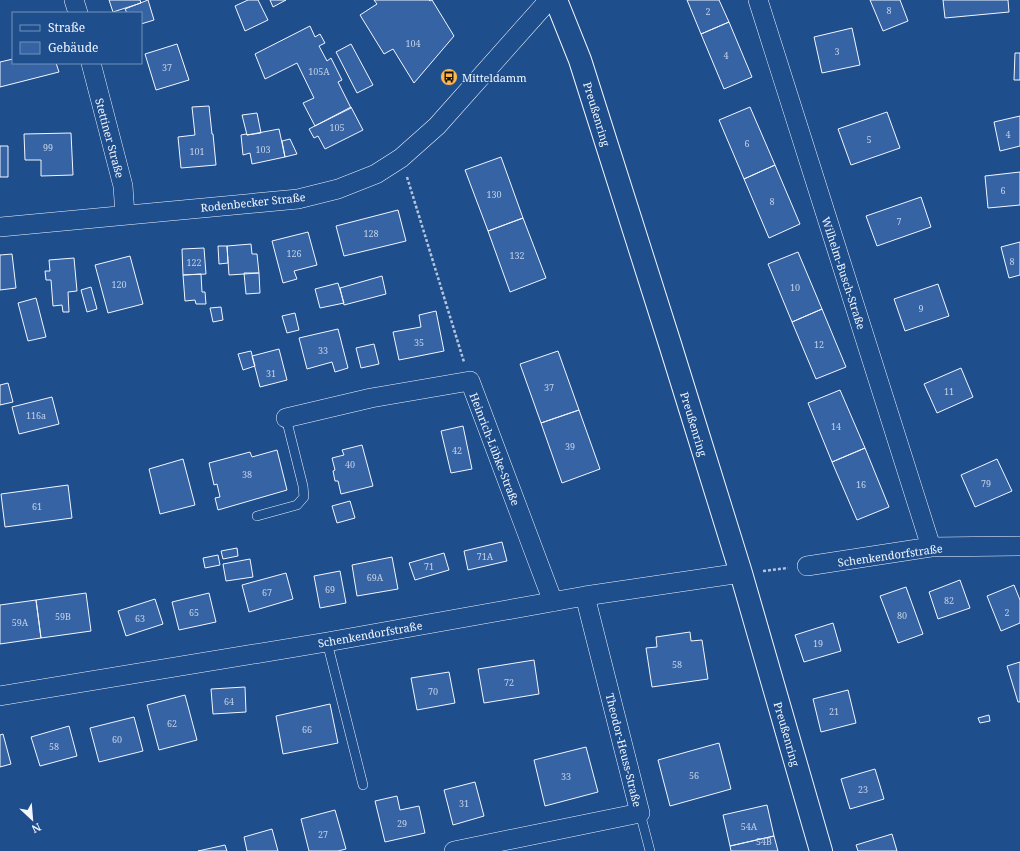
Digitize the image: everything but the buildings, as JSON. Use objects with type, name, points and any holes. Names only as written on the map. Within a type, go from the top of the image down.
[{"type":"street","points":[[74,0],[78,12]]},
{"type":"street","name":"Rodenbecker Straße","points":[[0,227],[298,199],[338,189],[376,174],[401,158],[437,126],[549,0]]},
{"type":"street","name":"Preußenring","points":[[556,0],[580,60],[741,573],[821,851]]},
{"type":"street","name":"Wilhelm-Busch-Straße","points":[[758,0],[931,547]]},
{"type":"street","name":"Stettiner Straße","points":[[91,64],[123,186],[125,215]]},
{"type":"street","name":"Heinrich-Lübke-Straße","points":[[286,418],[371,398],[470,381],[553,602]]},
{"type":"street","name":"Schenkendorfstraße","points":[[807,566],[931,547],[1020,546]]},
{"type":"street","name":"Schenkendorfstraße","points":[[0,696],[327,642],[585,596],[741,573]]},
{"type":"street","name":"Theodor-Heuss-Straße","points":[[454,851],[640,812],[585,596]]},
{"type":"lane","points":[[257,516],[297,505],[304,497],[303,486],[286,418]]},
{"type":"lane","points":[[327,642],[363,785]]},
{"type":"lane","points":[[640,812],[650,851]]},
{"type":"path","points":[[401,158],[470,381]]},
{"type":"path","points":[[741,573],[807,566]]},
{"type":"place","name":"Mitteldamm","points":[[449,77]]}]
